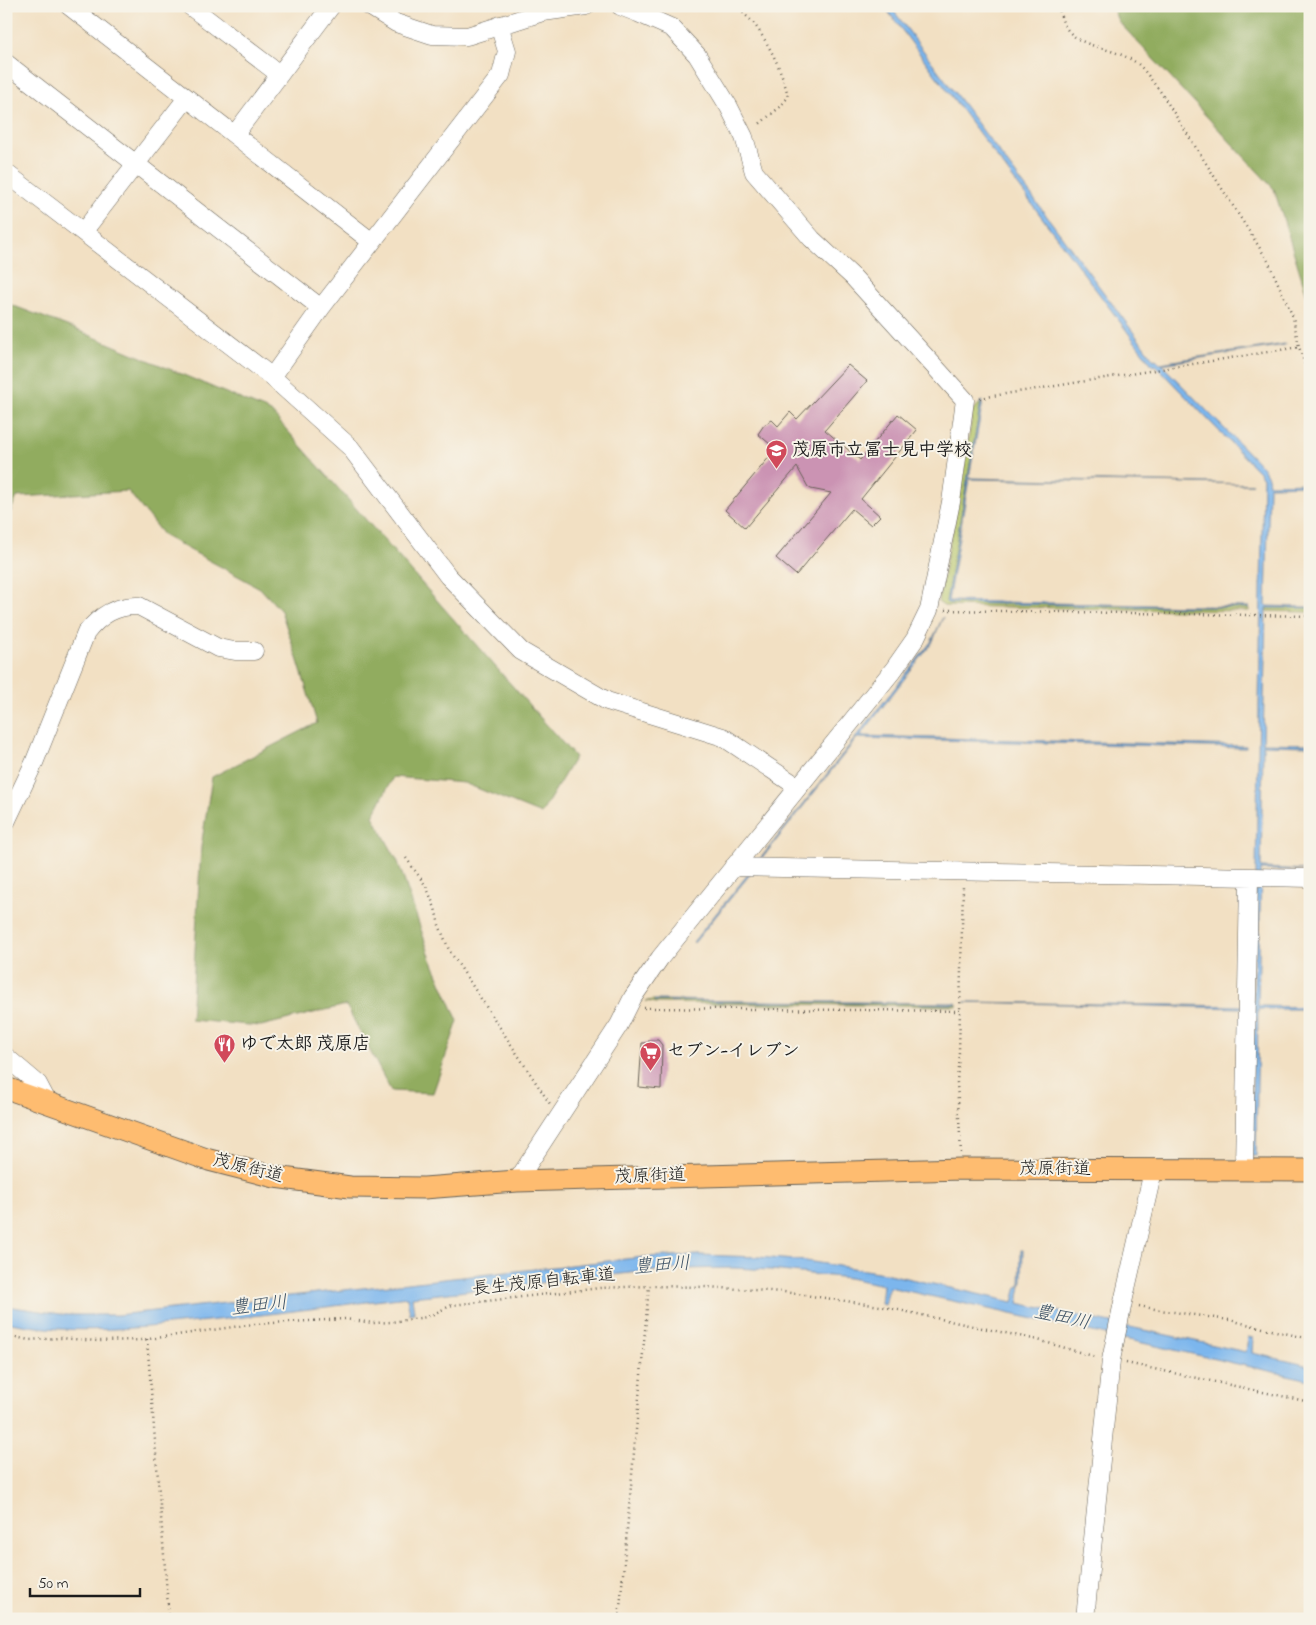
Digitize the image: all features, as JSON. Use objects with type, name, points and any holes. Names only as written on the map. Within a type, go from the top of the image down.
[{"type":"main road","name":"茂原街道","points":[[6,1088],[209,1160],[275,1177],[350,1187],[424,1188],[517,1181],[962,1169],[1310,1170]]},
{"type":"street","points":[[69,6],[372,242]]},
{"type":"street","points":[[190,6],[279,74]]},
{"type":"street","points":[[235,134],[332,6]]},
{"type":"street","points":[[369,6],[396,23],[432,35],[467,36],[543,12],[586,6]]},
{"type":"street","points":[[517,1181],[619,1025],[633,997],[660,958],[894,669],[916,639],[928,610],[951,502],[965,400],[852,277],[812,239],[754,172],[744,137],[697,54],[672,28],[620,6]]},
{"type":"street","points":[[272,377],[321,308],[502,75],[507,51],[499,25]]},
{"type":"street","points":[[6,63],[321,308]]},
{"type":"street","points":[[83,232],[187,98]]},
{"type":"street","points":[[6,173],[272,377],[350,447],[448,576],[521,651],[607,701],[723,737],[798,787]]},
{"type":"street","points":[[6,822],[34,763],[86,633],[94,622],[108,612],[128,606],[139,606],[218,648],[235,651],[254,651]]},
{"type":"street","points":[[733,867],[1310,878]]},
{"type":"street","points":[[1244,1169],[1250,877]]},
{"type":"street","points":[[6,1057],[38,1084],[48,1103]]},
{"type":"street","points":[[1085,1619],[1111,1360],[1122,1302],[1153,1171]]},
{"type":"path","points":[[735,6],[754,24],[777,63],[786,85],[788,97],[780,107],[744,137]]},
{"type":"path","points":[[1059,6],[1060,18],[1067,31],[1077,40],[1119,53],[1139,65],[1160,91],[1268,261],[1293,317],[1299,347],[1310,379]]},
{"type":"path","points":[[965,400],[1299,347]]},
{"type":"path","points":[[928,610],[1310,616]]},
{"type":"path","points":[[406,858],[426,886],[449,950],[559,1118]]},
{"type":"path","points":[[962,1169],[957,1083],[963,872]]},
{"type":"path","points":[[628,1008],[960,1011]]},
{"type":"path","points":[[619,1619],[649,1286]]},
{"type":"path","name":"長生茂原自転車道","points":[[6,1335],[28,1340],[60,1338],[97,1341],[147,1339],[254,1324],[345,1319],[373,1323],[391,1322],[427,1317],[452,1305],[600,1288],[649,1286],[707,1287],[784,1292],[880,1306],[1038,1340],[1088,1356],[1310,1402]]},
{"type":"path","points":[[1122,1302],[1160,1310],[1229,1320],[1310,1339]]},
{"type":"path","points":[[147,1339],[169,1619]]},
{"type":"green space","points":[[1112,6],[1310,6],[1310,305],[1274,189],[1118,21]]},
{"type":"green space","points":[[6,303],[75,329],[271,412],[575,757],[541,814],[464,783],[393,777],[373,816],[398,862],[431,959],[458,1021],[433,1093],[391,1091],[346,1005],[261,1026],[191,1020],[201,847],[212,777],[317,723],[281,611],[260,588],[164,536],[128,491],[17,497],[6,521]]},
{"type":"green space","points":[[981,402],[947,603],[1249,608],[1249,611],[944,606],[938,602],[961,488],[973,410]]},
{"type":"green space","points":[[1266,608],[1310,608],[1310,612],[1266,611]]},
{"type":"green space","points":[[646,1001],[957,1004],[957,1006],[656,1003]]},
{"type":"water","points":[[884,6],[890,6],[1154,360],[1156,359],[1160,363],[1285,344],[1161,364],[1263,468],[1268,477],[1269,484],[1310,483],[1310,485],[1269,486],[1266,606],[1310,608],[1266,608],[1263,743],[1310,744],[1310,746],[1263,745],[1261,868],[1310,870],[1261,870],[1258,1006],[1310,1007],[1310,1009],[1258,1009],[1256,1156],[1251,1156],[1263,478],[1155,365],[1153,366]]},
{"type":"water","points":[[983,401],[969,478],[1253,484],[969,479],[948,601],[1249,608],[947,603],[981,402]]},
{"type":"water","points":[[943,617],[932,643],[860,736],[1246,746],[1246,748],[857,738],[760,861],[931,642]]},
{"type":"water","points":[[749,873],[751,873],[694,943],[693,942]]},
{"type":"water","points":[[654,1001],[956,1003],[957,1004]]},
{"type":"water","points":[[965,1002],[1242,1006],[1242,1008]]},
{"type":"water","name":"豊田川","points":[[1021,1250],[1023,1250],[1022,1280],[1018,1303],[1246,1352],[1248,1337],[1253,1338],[1252,1353],[1310,1366],[1310,1380],[889,1287],[885,1305],[881,1304],[883,1285],[849,1278],[734,1268],[639,1272],[412,1297],[414,1313],[410,1314],[407,1297],[182,1324],[131,1328],[56,1329],[6,1322],[6,1306],[67,1315],[117,1315],[644,1257],[699,1255],[806,1261],[884,1273],[1013,1302],[1017,1287],[1020,1286]]},
{"type":"building","name":"茂原市立冨士見中学校","points":[[848,365],[867,381],[825,430],[860,460],[898,414],[917,430],[861,499],[880,516],[871,525],[852,509],[796,575],[776,558],[831,493],[808,487],[797,467],[745,528],[725,510],[776,449],[758,434],[764,425],[772,420],[778,426],[790,412],[797,419]]},
{"type":"building","name":"セブン-イレブン","points":[[649,1040],[658,1040],[662,1045],[661,1089],[639,1087],[642,1043],[649,1043]]},
{"type":"place","name":"茂原市立冨士見中学校","points":[[776,470]]},
{"type":"place","name":"ゆで太郎 茂原店","points":[[224,1064]]},
{"type":"place","name":"セブン-イレブン","points":[[651,1071]]}]
